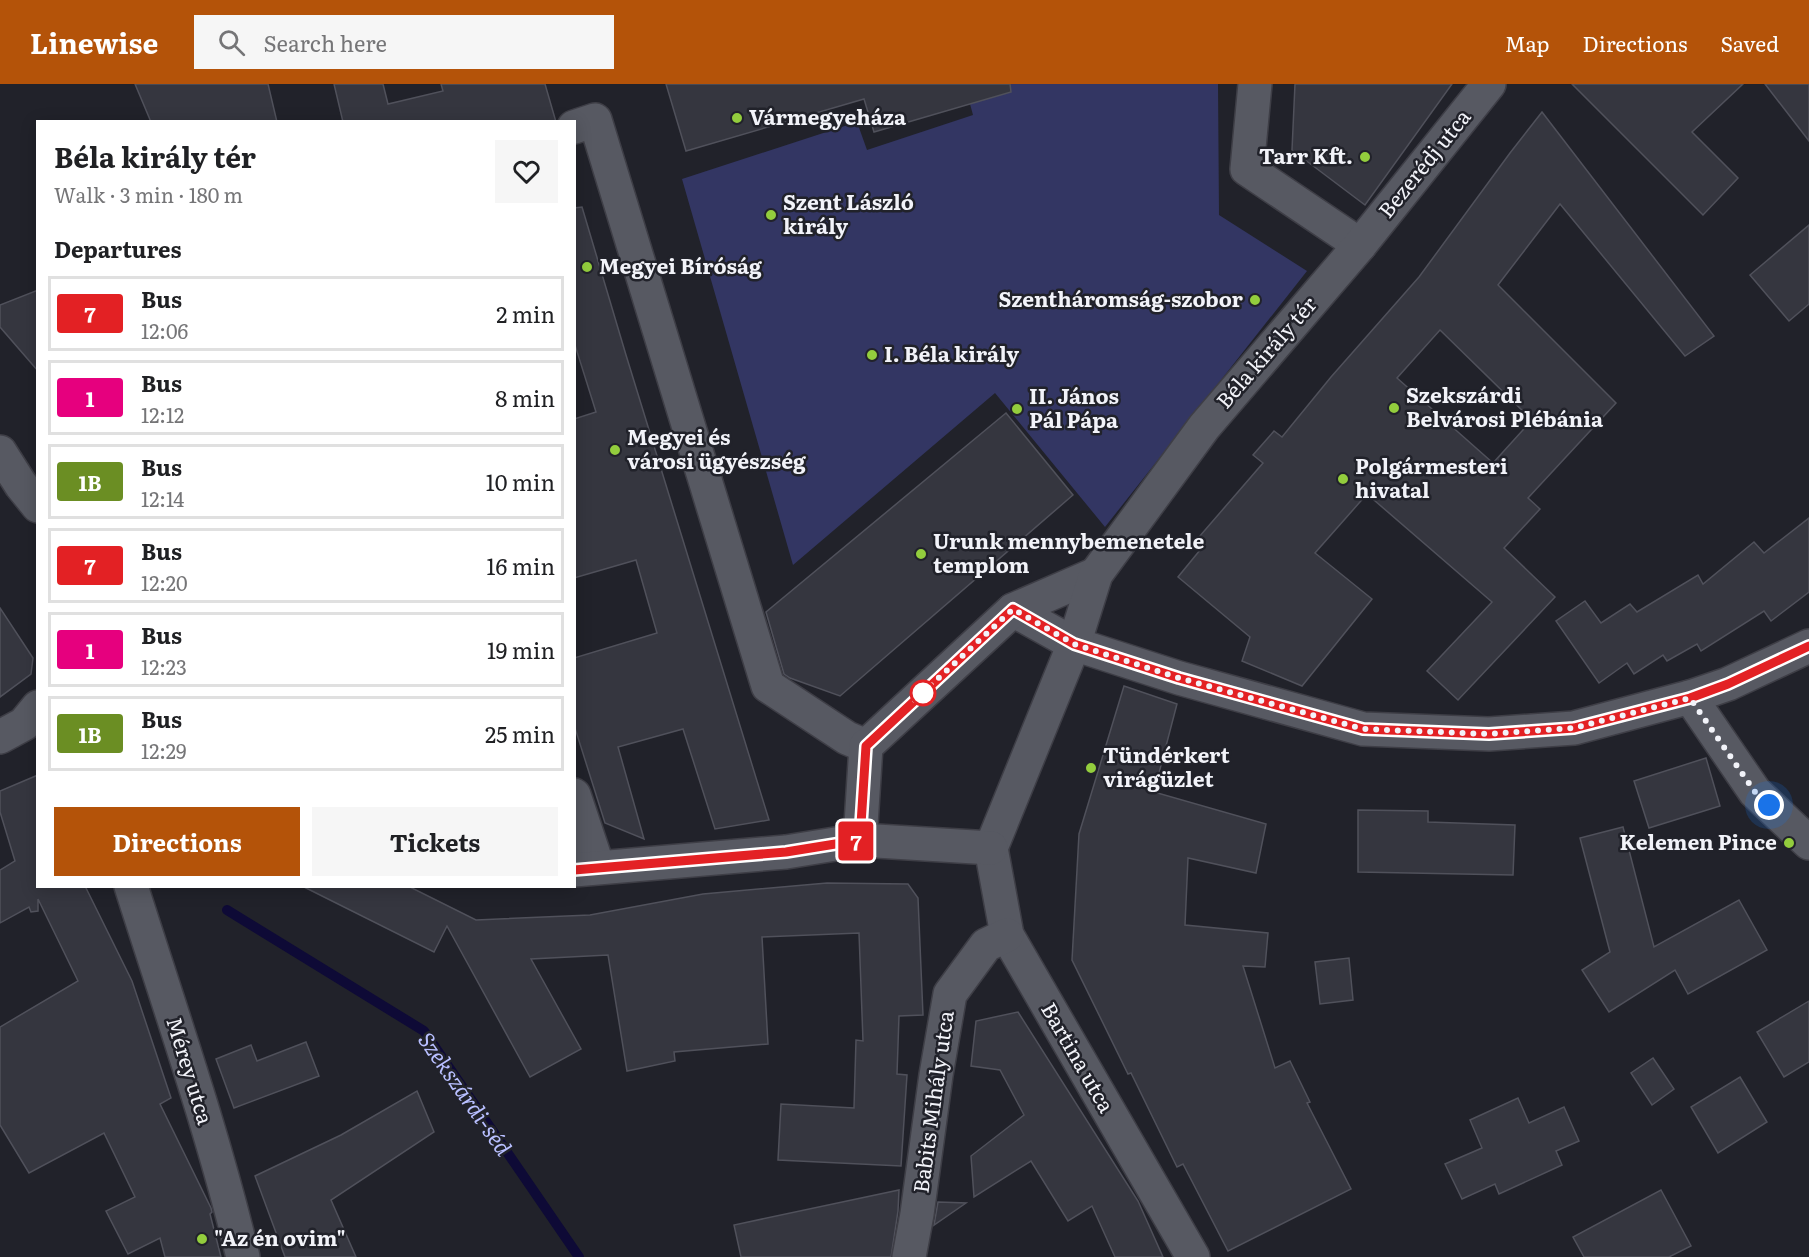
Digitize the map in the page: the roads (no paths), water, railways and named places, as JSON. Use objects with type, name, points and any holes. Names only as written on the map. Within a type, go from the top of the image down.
[{"type":"street","points":[[1255,84],[1247,169],[1360,244]]},
{"type":"street","name":"Bezerédj utca","points":[[1360,244],[1489,84]]},
{"type":"street","points":[[585,124],[676,388],[768,686],[847,738],[866,746]]},
{"type":"street","name":"Béla király tér","points":[[991,848],[1074,644],[1096,574],[1204,427],[1360,244]]},
{"type":"street","points":[[0,452],[36,504]]},
{"type":"street","points":[[860,840],[866,746],[1013,609],[1096,574]]},
{"type":"street","points":[[1013,609],[1074,644],[1179,678],[1363,729],[1489,734],[1574,728],[1690,698],[1728,684],[1809,646]]},
{"type":"street","points":[[1690,698],[1755,792],[1809,843]]},
{"type":"street","points":[[576,807],[586,868],[786,852],[860,840],[991,848]]},
{"type":"street","name":"Bartina utca","points":[[991,848],[1007,935],[1193,1257]]},
{"type":"street","name":"Mérey utca","points":[[132,888],[203,1116],[243,1257]]},
{"type":"street","name":"Babits Mihály utca","points":[[909,1257],[950,994],[986,945],[1007,935]]},
{"type":"waterway","name":"Szekszárdi-séd","points":[[227,910],[424,1031],[579,1257]]},
{"type":"place","name":"Vármegyeháza","points":[[737,118]]},
{"type":"place","name":"Tarr Kft.","points":[[1365,157]]},
{"type":"place","name":"Szent László király","points":[[771,215]]},
{"type":"place","name":"Megyei Bíróság","points":[[587,267]]},
{"type":"place","name":"Szentháromság-szobor","points":[[1255,300]]},
{"type":"place","name":"I. Béla király","points":[[872,355]]},
{"type":"place","name":"Szekszárdi Belvárosi Plébánia","points":[[1394,408]]},
{"type":"place","name":"II. János Pál Pápa","points":[[1017,409]]},
{"type":"place","name":"Megyei és városi ügyészség","points":[[615,450]]},
{"type":"place","name":"Polgármesteri hivatal","points":[[1343,479]]},
{"type":"place","name":"Urunk mennybemenetele templom","points":[[921,554]]},
{"type":"place","name":"Tündérkert virágüzlet","points":[[1091,768]]},
{"type":"place","name":"Kelemen Pince","points":[[1789,843]]},
{"type":"place","name":"\"Az én ovim\"","points":[[202,1239]]}]
